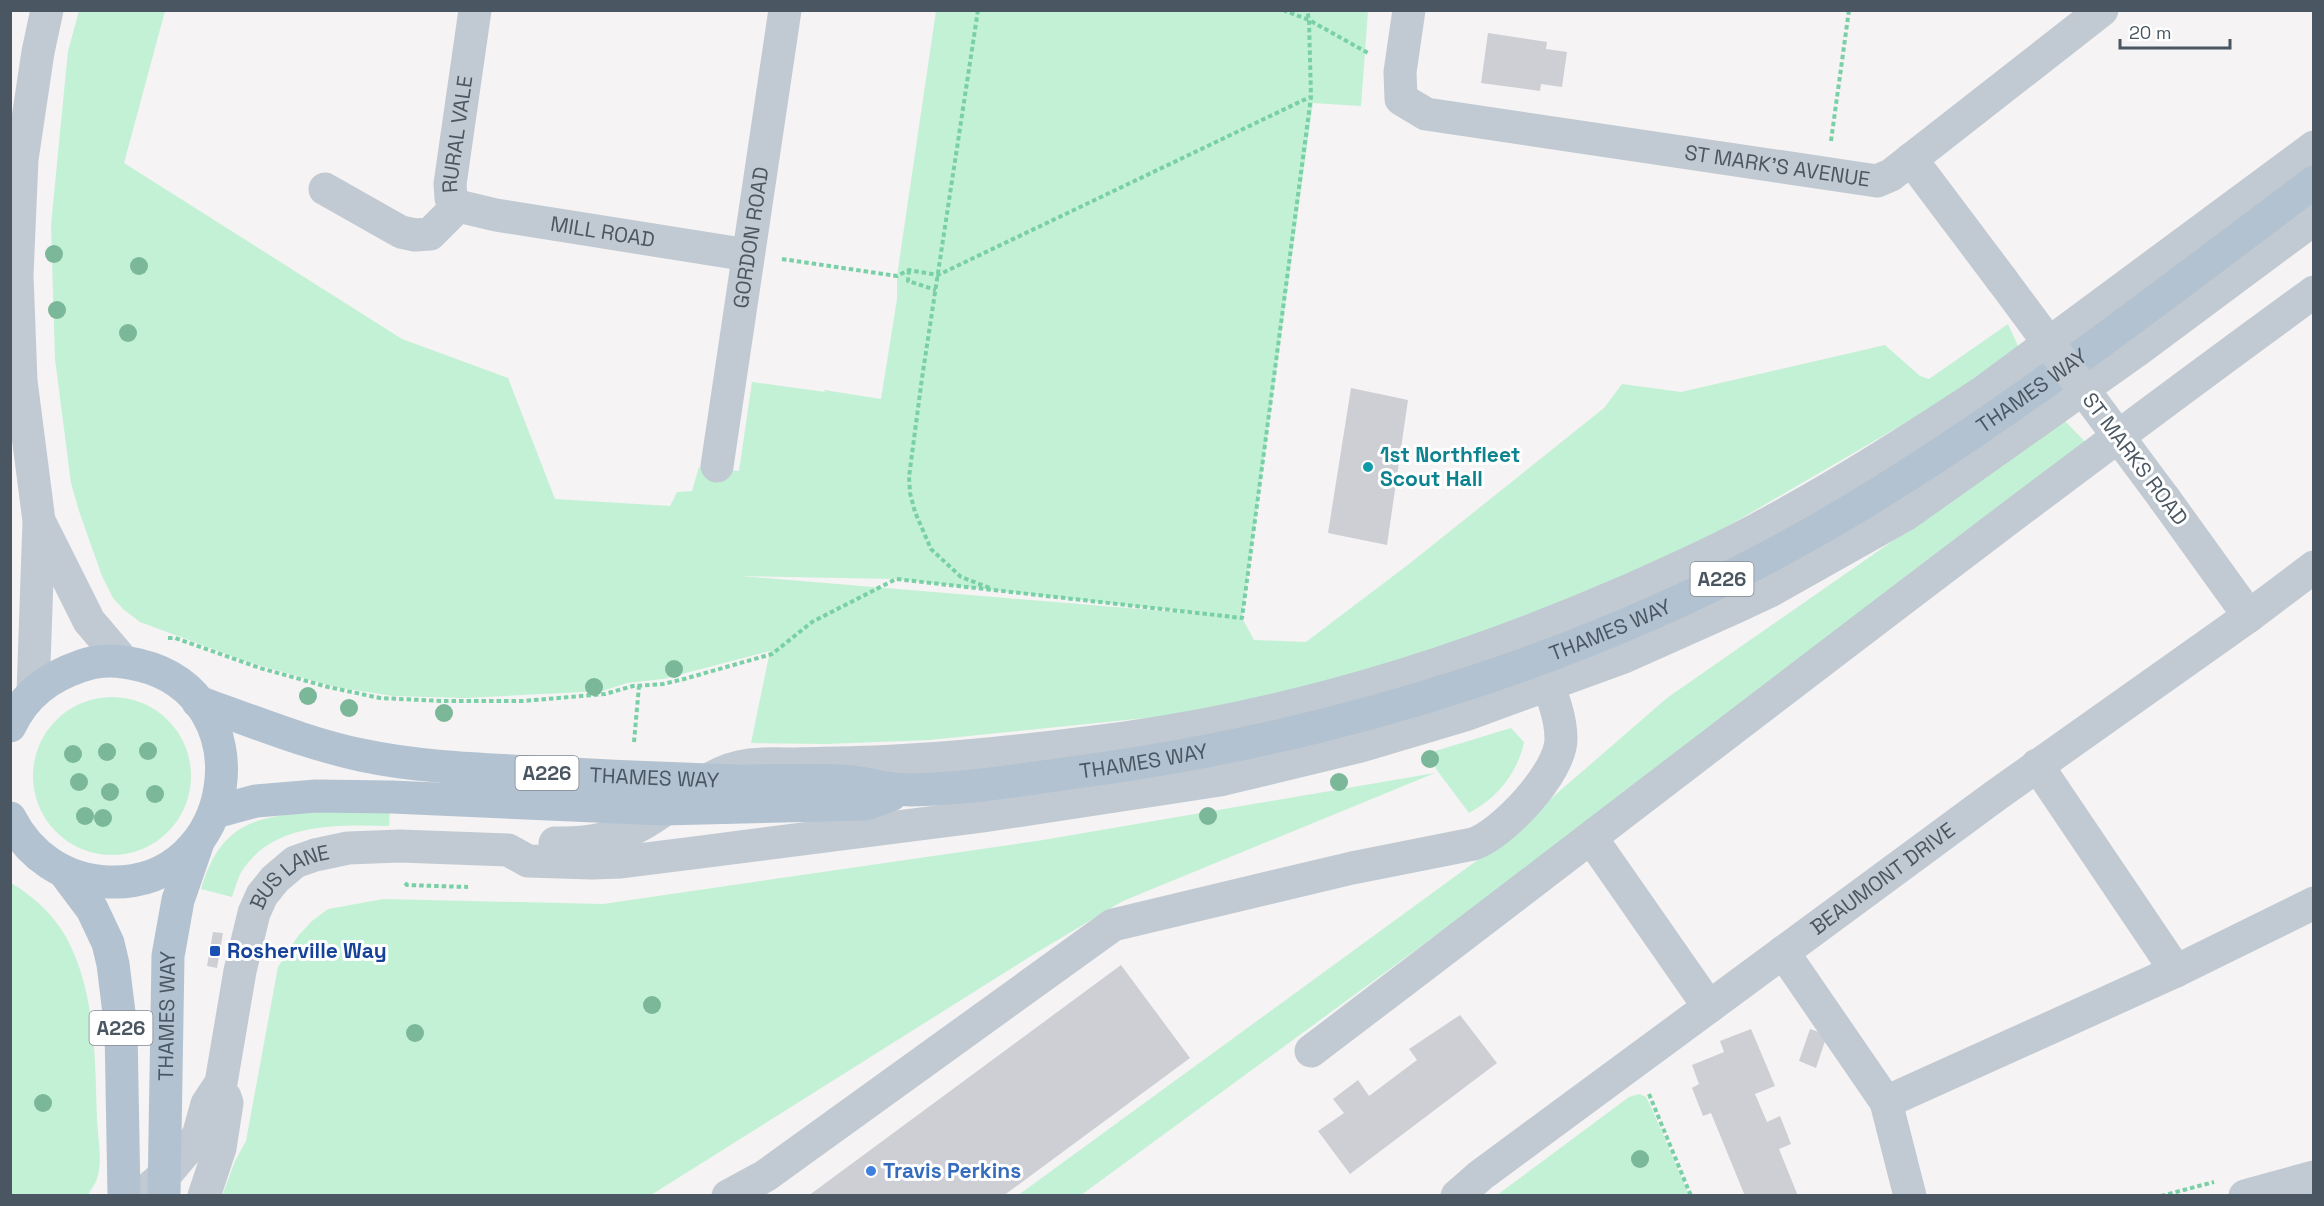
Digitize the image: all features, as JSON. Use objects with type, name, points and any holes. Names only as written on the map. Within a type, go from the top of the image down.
[{"type":"main road","name":"THAMES WAY","points":[[198,702],[301,740],[373,757],[491,770],[708,780],[846,781],[905,790],[1040,777],[1168,759],[1359,717],[1438,693],[1543,672],[1602,634],[1793,544],[1867,500],[1992,420],[2037,388],[2313,182]]},
{"type":"main road","points":[[10,726],[16,713],[33,693],[59,673],[91,662],[123,661],[152,668],[177,682],[198,702],[214,727],[222,755],[222,784],[215,812],[198,841],[177,861],[152,876],[123,882],[94,881],[65,873],[21,847],[17,831],[10,818]]},
{"type":"main road","name":"THAMES WAY","points":[[215,812],[256,801],[316,796],[392,797],[663,809],[866,804],[905,790]]},
{"type":"main road","name":"THAMES WAY","points":[[165,1185],[168,956],[178,900],[198,841]]},
{"type":"main road","name":"A226","points":[[65,873],[92,909],[108,943],[113,964],[121,1039],[124,1196]]},
{"type":"street","points":[[33,693],[39,521],[21,381],[16,159],[47,10]]},
{"type":"street","name":"RURAL VALE","points":[[325,189],[401,232],[415,236],[433,232],[458,206],[451,198],[450,184],[475,10]]},
{"type":"street","name":"GORDON ROAD","points":[[717,466],[784,10]]},
{"type":"street","points":[[1400,85],[1408,10]]},
{"type":"street","name":"ST MARK'S AVENUE","points":[[1400,85],[1426,114],[1877,181],[1891,175],[2102,10]]},
{"type":"street","points":[[508,850],[522,842],[574,843],[603,839],[642,824],[708,780],[751,765],[857,763],[969,756],[1174,730],[1240,717],[1373,684],[1438,664],[1577,613],[1703,557],[1772,522],[1909,440],[1983,392],[2313,147]]},
{"type":"street","name":"ST MARKS ROAD","points":[[1911,159],[2164,498],[2249,616]]},
{"type":"street","name":"MILL ROAD","points":[[458,206],[496,215],[748,255]]},
{"type":"street","points":[[508,850],[528,861],[621,861],[983,816],[1171,788],[1257,772],[1361,746],[1465,715],[1543,672],[1624,657],[1772,590],[1905,515],[2139,350],[2313,219]]},
{"type":"street","points":[[1311,1051],[1592,839],[2116,435],[2313,292]]},
{"type":"street","points":[[39,521],[89,621],[123,661]]},
{"type":"street","name":"BEAUMONT DRIVE","points":[[1457,1196],[1481,1175],[2037,765],[2249,616],[2313,567]]},
{"type":"street","points":[[729,1196],[765,1176],[1113,925],[1352,868],[1486,840],[1527,802],[1550,769],[1559,751],[1561,739],[1559,721],[1543,672]]},
{"type":"street","points":[[2037,765],[2176,971]]},
{"type":"street","points":[[1592,839],[1709,1007]]},
{"type":"street","name":"BUS LANE","points":[[140,1196],[165,1185],[196,1140],[207,1104],[221,1083],[240,971],[254,913],[267,888],[290,865],[315,855],[362,847],[404,846],[508,850]]},
{"type":"street","points":[[1886,1102],[2176,971],[2313,903]]},
{"type":"street","points":[[1783,952],[1886,1102],[1910,1196]]},
{"type":"street","name":"BUS LANE","points":[[204,1196],[217,1160],[226,1114],[227,1103],[221,1083]]},
{"type":"street","points":[[2245,1196],[2313,1178]]},
{"type":"path","points":[[978,10],[910,465],[910,493],[915,512],[931,549],[961,577],[996,590]]},
{"type":"path","points":[[1283,10],[1309,20],[1400,85]]},
{"type":"path","points":[[163,644],[169,638],[176,638],[260,668],[328,687],[390,699],[523,701],[605,694],[674,681],[772,654],[812,622],[896,579],[1242,618],[1311,97],[1307,10]]},
{"type":"path","points":[[1826,173],[1840,87],[1849,10]]},
{"type":"path","points":[[748,255],[897,276],[909,270],[938,274],[1311,97]]},
{"type":"path","points":[[909,270],[908,281],[936,290]]},
{"type":"path","points":[[634,744],[639,686]]},
{"type":"path","points":[[1646,1088],[1691,1196]]},
{"type":"green space","points":[[79,11],[165,11],[124,163],[402,339],[508,378],[555,499],[670,506],[677,492],[692,491],[699,467],[739,471],[752,382],[881,399],[897,299],[897,276],[936,11],[1368,11],[1361,106],[1313,103],[1242,618],[1254,640],[1306,642],[1409,564],[1604,408],[1622,384],[1681,392],[1885,345],[1920,376],[1929,379],[2008,324],[2022,355],[1656,568],[1449,654],[1224,710],[929,740],[826,744],[751,743],[770,651],[663,679],[627,683],[602,691],[465,698],[393,696],[335,687],[248,662],[140,622],[113,598],[102,576],[71,483],[55,359],[51,225],[68,51]],"holes":[[[740,576],[896,579],[1212,615]]]},
{"type":"green space","points":[[2065,421],[2089,446],[1510,881],[1081,1195],[1017,1196],[1494,848],[1667,698]]},
{"type":"green space","points":[[112,697],[127,698],[142,703],[156,710],[168,720],[178,732],[185,746],[190,761],[190,791],[185,806],[178,820],[168,832],[156,842],[142,849],[127,854],[112,855],[97,854],[82,849],[68,842],[56,832],[46,820],[39,806],[34,791],[33,776],[34,761],[39,746],[46,732],[56,720],[68,710],[82,703],[97,698]]},
{"type":"green space","points":[[1511,728],[1524,742],[1517,764],[1497,793],[1469,813],[1436,769],[1432,752]]},
{"type":"green space","points":[[1435,773],[1123,901],[1039,951],[651,1195],[222,1196],[235,1161],[246,1141],[278,967],[298,936],[328,909],[384,899],[603,904],[1043,840]]},
{"type":"green space","points":[[390,806],[389,826],[328,827],[289,835],[271,843],[255,855],[242,871],[232,897],[201,889],[218,850],[230,837],[258,821],[294,814]]},
{"type":"green space","points":[[11,883],[35,900],[55,921],[76,958],[83,980],[92,1026],[100,1155],[97,1178],[88,1195],[11,1195]]},
{"type":"green space","points":[[1639,1094],[1646,1097],[1652,1109],[1689,1195],[1497,1195],[1629,1097]]},
{"type":"building","points":[[1488,33],[1547,42],[1546,49],[1567,52],[1562,87],[1541,84],[1540,91],[1481,83]]},
{"type":"building","name":"1st Northfleet Scout Hall","points":[[1351,388],[1408,400],[1387,545],[1328,533]]},
{"type":"building","points":[[213,932],[223,933],[217,968],[207,966]]},
{"type":"building","points":[[1121,965],[1190,1058],[1003,1196],[808,1196]]},
{"type":"building","points":[[1460,1015],[1497,1063],[1350,1174],[1318,1131],[1344,1113],[1333,1099],[1358,1080],[1369,1096],[1417,1060],[1409,1049]]},
{"type":"building","points":[[1751,1029],[1775,1086],[1755,1094],[1767,1122],[1780,1116],[1791,1144],[1779,1149],[1798,1196],[1745,1196],[1711,1113],[1703,1116],[1692,1088],[1699,1084],[1692,1065],[1724,1052],[1720,1041]]},
{"type":"building","points":[[1810,1029],[1827,1035],[1816,1068],[1799,1061]]},
{"type":"place","name":"1st Northfleet Scout Hall","points":[[1368,467]]},
{"type":"place","name":"Rosherville Way","points":[[215,951]]},
{"type":"place","name":"Travis Perkins","points":[[871,1171]]}]
